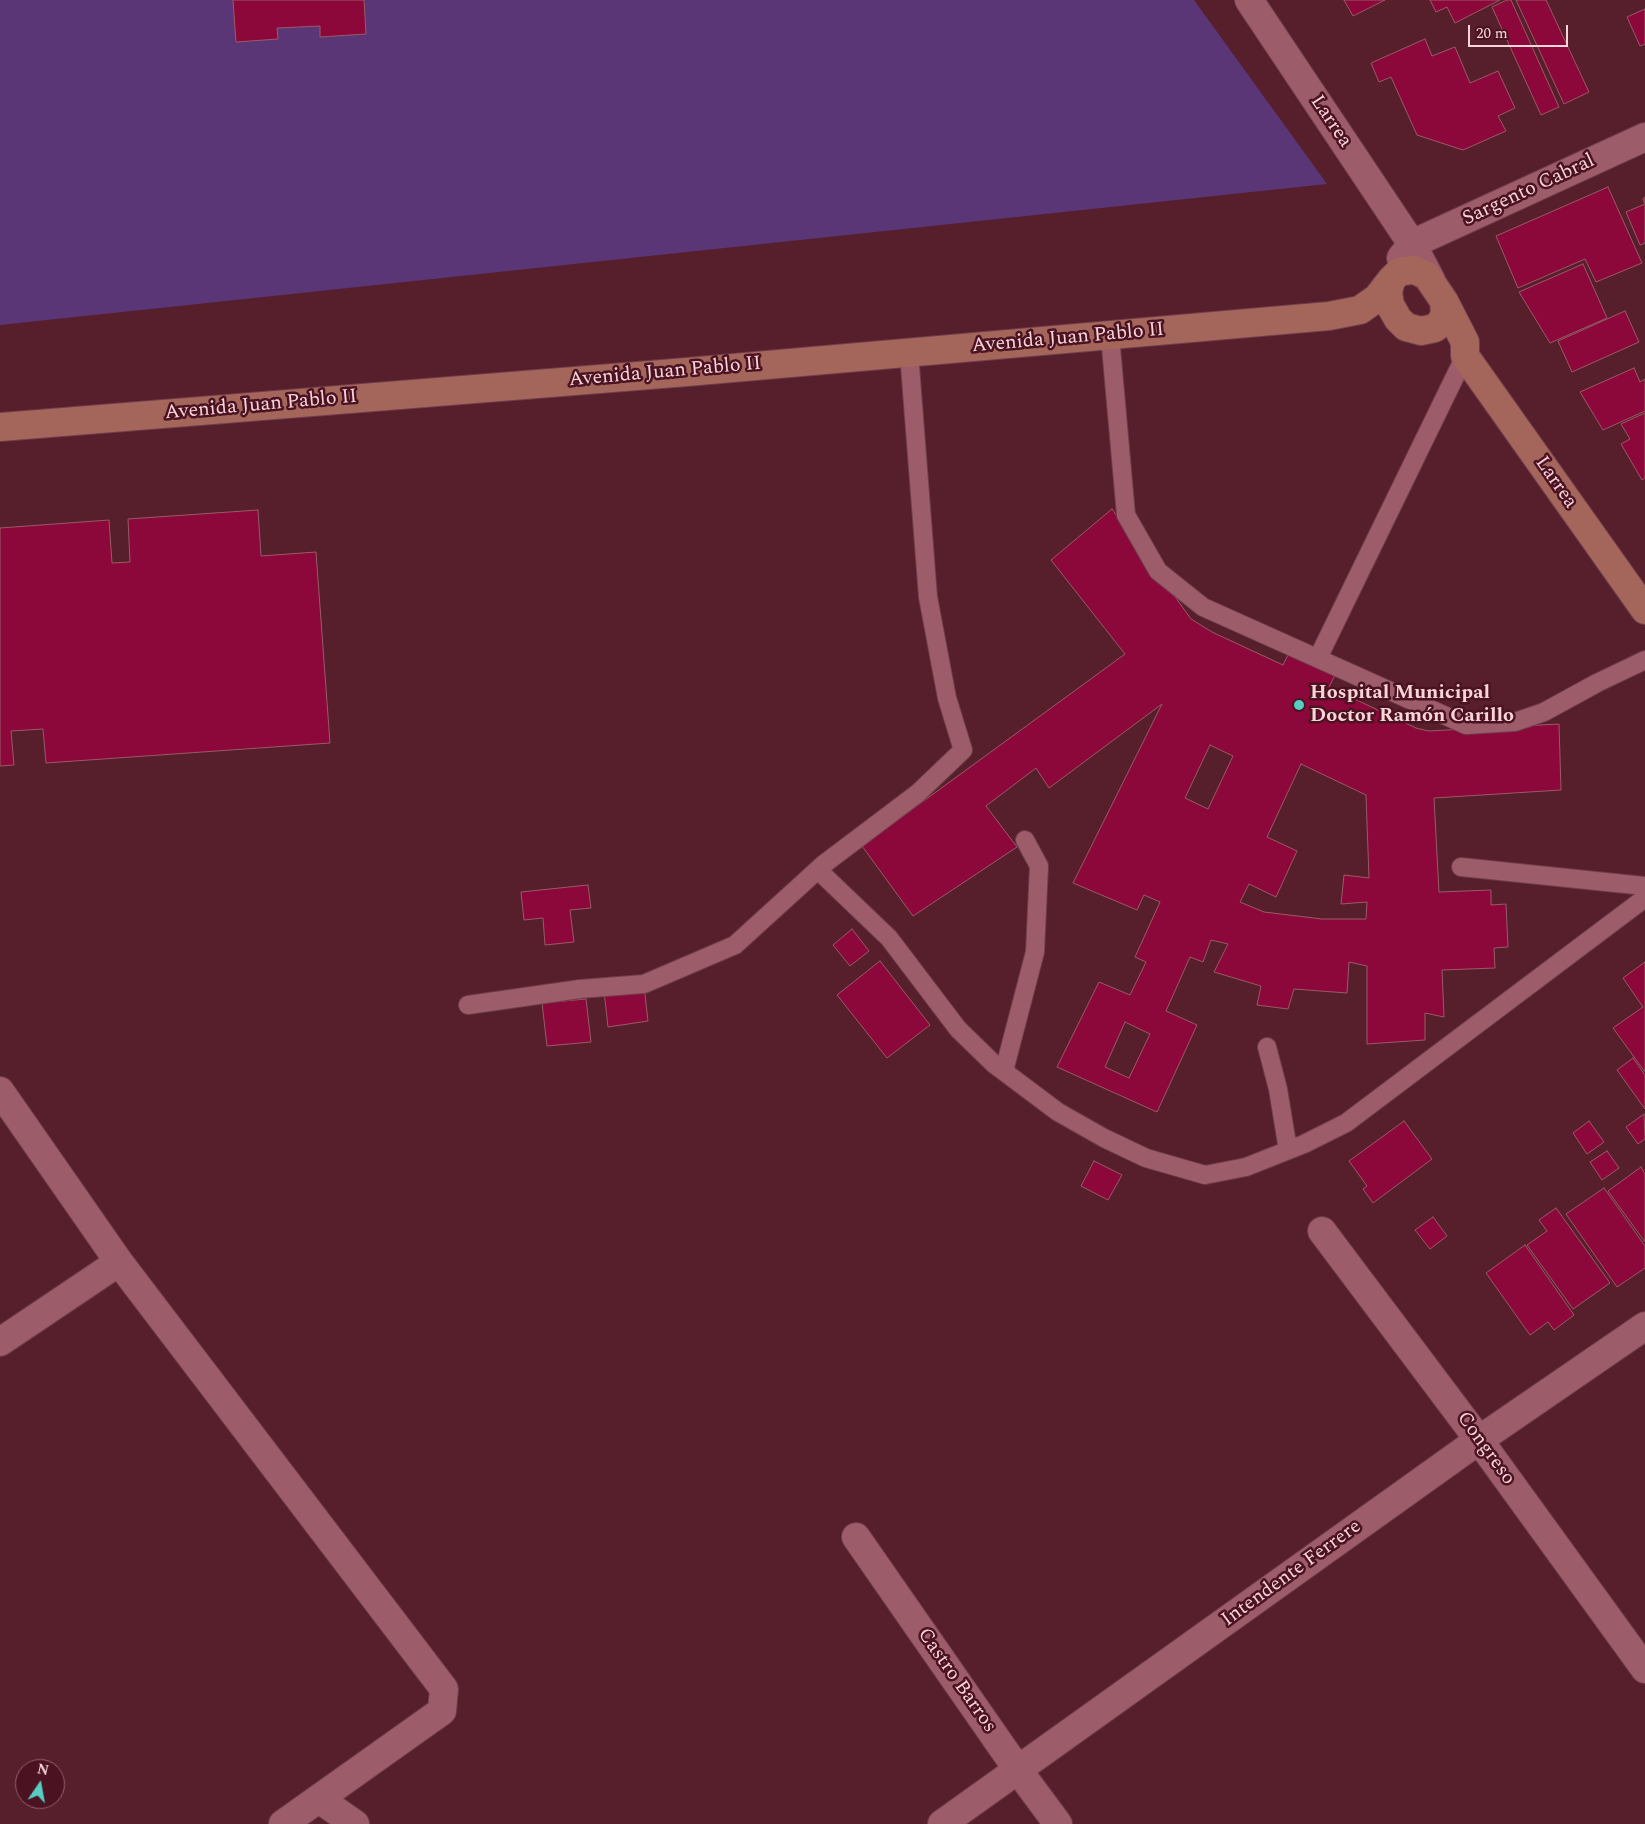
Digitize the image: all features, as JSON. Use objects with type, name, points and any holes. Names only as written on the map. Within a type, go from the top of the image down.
[{"type":"main road","points":[[1404,325],[1421,331],[1431,330],[1438,326],[1444,314],[1437,291],[1423,273],[1412,270],[1399,272],[1391,279],[1388,287],[1388,298],[1393,311],[1404,325],[1451,352],[1465,356]]},
{"type":"main road","name":"Avenida Juan Pablo II","points":[[0,427],[1110,336],[1329,316],[1360,310],[1377,298],[1391,279]]},
{"type":"main road","name":"Larrea","points":[[1437,291],[1465,342],[1465,356],[1645,610]]},
{"type":"main road","name":"Avenida Juan Pablo II","points":[[1329,316],[1386,319],[1404,325]]},
{"type":"street","name":"Larrea","points":[[1249,0],[1412,244],[1437,291]]},
{"type":"street","name":"Sargento Cabral","points":[[1412,244],[1645,137]]},
{"type":"street","points":[[1391,279],[1405,252],[1412,244]]},
{"type":"street","points":[[0,1090],[119,1262],[444,1689],[442,1712],[283,1824]]},
{"type":"street","name":"Congreso","points":[[1322,1231],[1479,1440],[1645,1669]]},
{"type":"street","points":[[0,1342],[119,1262]]},
{"type":"street","name":"Intendente Ferrere","points":[[942,1824],[1479,1440],[1645,1326]]},
{"type":"street","name":"Castro Barros","points":[[856,1537],[1018,1770],[1058,1824]]},
{"type":"street","points":[[319,1799],[355,1824]]},
{"type":"lane","points":[[1110,336],[1126,515],[1158,571],[1203,607],[1466,725],[1514,722],[1544,712],[1597,683],[1645,660]]},
{"type":"lane","points":[[468,1005],[580,989],[644,984],[735,945],[818,870],[918,793],[963,750],[947,698],[928,597],[909,352]]},
{"type":"lane","points":[[1318,658],[1465,356]]},
{"type":"lane","points":[[1004,1071],[1035,952],[1039,866],[1025,840]]},
{"type":"lane","points":[[1461,867],[1645,886]]},
{"type":"lane","points":[[818,870],[890,938],[958,1029],[1004,1071],[1058,1112],[1104,1138],[1146,1158],[1205,1175],[1246,1166],[1288,1150],[1346,1122],[1645,898]]},
{"type":"lane","points":[[1267,1046],[1278,1089],[1288,1150]]},
{"type":"shaded area","points":[[0,0],[1194,0],[1327,184],[0,325]]},
{"type":"building","points":[[233,0],[364,0],[366,34],[320,37],[320,26],[277,28],[278,39],[236,42]]},
{"type":"building","points":[[1344,0],[1385,0],[1353,16]]},
{"type":"building","points":[[1430,0],[1500,0],[1455,23],[1447,7],[1436,12]]},
{"type":"building","points":[[1511,0],[1559,107],[1541,115],[1492,7]]},
{"type":"building","points":[[1516,0],[1546,0],[1589,92],[1564,104]]},
{"type":"building","points":[[1645,9],[1645,44],[1640,46],[1627,17]]},
{"type":"building","points":[[1425,39],[1432,56],[1455,47],[1470,83],[1498,71],[1515,108],[1498,116],[1506,131],[1463,150],[1417,135],[1391,77],[1379,82],[1371,63]]},
{"type":"building","points":[[1608,187],[1642,263],[1596,282],[1585,259],[1518,288],[1496,236]]},
{"type":"building","points":[[1645,204],[1645,243],[1640,245],[1626,212]]},
{"type":"building","points":[[1583,264],[1607,318],[1550,343],[1519,292]]},
{"type":"building","points":[[1625,311],[1639,342],[1572,372],[1558,341]]},
{"type":"building","points":[[1634,368],[1640,382],[1645,379],[1645,411],[1603,430],[1580,392]]},
{"type":"building","points":[[1645,413],[1645,478],[1642,480],[1621,444],[1630,439],[1621,424]]},
{"type":"building","points":[[1112,509],[1191,619],[1212,632],[1283,665],[1290,651],[1336,673],[1329,687],[1416,728],[1429,731],[1559,724],[1561,790],[1434,798],[1439,892],[1491,890],[1491,905],[1506,904],[1508,947],[1494,948],[1495,968],[1442,970],[1444,1017],[1425,1013],[1425,1040],[1367,1044],[1367,966],[1349,962],[1347,993],[1294,989],[1288,1009],[1257,1005],[1261,986],[1214,972],[1228,944],[1211,940],[1203,962],[1190,957],[1166,1011],[1197,1025],[1157,1112],[1057,1067],[1099,982],[1130,995],[1146,962],[1135,957],[1160,902],[1144,895],[1137,910],[1073,883],[1162,704],[1049,788],[1036,768],[986,806],[1017,847],[913,916],[862,846],[1125,654],[1051,560]],"holes":[[[1210,745],[1233,756],[1208,809],[1185,798]],[[1301,764],[1366,795],[1369,878],[1344,875],[1341,904],[1367,902],[1366,919],[1322,919],[1264,912],[1240,902],[1249,884],[1276,897],[1297,851],[1267,837]],[[1125,1022],[1150,1034],[1129,1078],[1105,1067]]]},
{"type":"building","points":[[258,510],[261,556],[316,552],[330,743],[46,763],[43,729],[11,731],[14,765],[0,766],[0,528],[109,520],[112,563],[130,562],[128,519]]},
{"type":"building","points":[[588,885],[591,908],[570,910],[574,942],[545,945],[543,918],[524,920],[521,892]]},
{"type":"building","points":[[852,929],[869,951],[850,966],[833,945]]},
{"type":"building","points":[[880,961],[930,1025],[887,1058],[837,995]]},
{"type":"building","points":[[1645,962],[1645,1072],[1613,1028],[1643,1007],[1623,978]]},
{"type":"building","points":[[644,986],[648,1021],[608,1027],[604,991]]},
{"type":"building","points":[[586,999],[591,1042],[547,1046],[542,1003]]},
{"type":"building","points":[[1633,1058],[1645,1075],[1645,1109],[1617,1070]]},
{"type":"building","points":[[1644,1114],[1645,1139],[1638,1144],[1626,1127]]},
{"type":"building","points":[[1404,1121],[1432,1159],[1373,1203],[1363,1189],[1367,1186],[1349,1161]]},
{"type":"building","points":[[1589,1121],[1604,1142],[1587,1154],[1573,1133]]},
{"type":"building","points":[[1607,1151],[1619,1168],[1602,1180],[1590,1162]]},
{"type":"building","points":[[1094,1161],[1122,1175],[1108,1200],[1081,1186]]},
{"type":"building","points":[[1641,1167],[1645,1174],[1645,1242],[1608,1191]]},
{"type":"building","points":[[1604,1188],[1645,1246],[1645,1268],[1617,1287],[1566,1214]]},
{"type":"building","points":[[1556,1208],[1610,1283],[1573,1309],[1527,1245],[1547,1231],[1539,1220]]},
{"type":"building","points":[[1433,1217],[1447,1236],[1430,1249],[1415,1230]]},
{"type":"building","points":[[1525,1245],[1574,1315],[1554,1330],[1548,1322],[1530,1335],[1486,1273]]},
{"type":"place","name":"Hospital Municipal Doctor Ramón Carillo","points":[[1299,705]]}]
